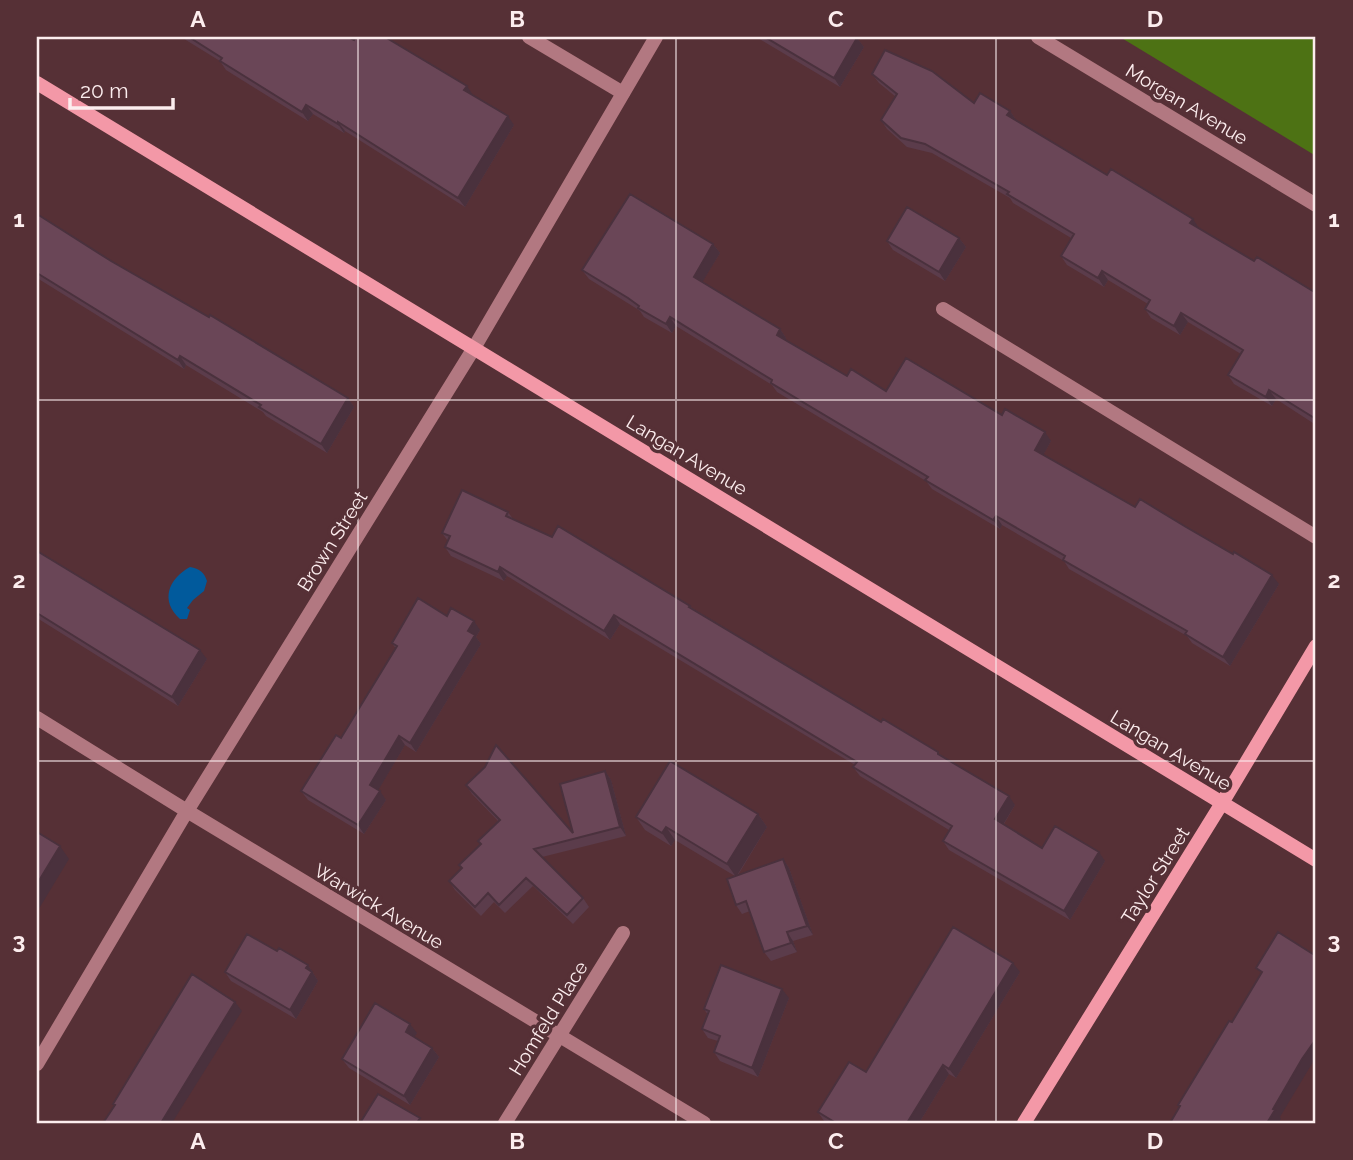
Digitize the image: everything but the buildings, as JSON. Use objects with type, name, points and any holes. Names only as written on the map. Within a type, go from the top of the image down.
[{"type":"street","points":[[529,37],[622,93]]},
{"type":"street","name":"Brown Street","points":[[37,1064],[187,811],[474,348],[656,37]]},
{"type":"street","name":"Morgan Avenue","points":[[1038,37],[1316,205]]},
{"type":"street","name":"Langan Avenue","points":[[37,83],[1316,860]]},
{"type":"street","points":[[943,309],[1316,537]]},
{"type":"street","name":"Taylor Street","points":[[1024,1123],[1316,646]]},
{"type":"street","name":"Warwick Avenue","points":[[37,718],[704,1123]]},
{"type":"street","name":"Homfeld Place","points":[[505,1123],[623,933]]},
{"type":"green space","points":[[1120,37],[1316,37],[1316,156]]},
{"type":"water","points":[[190,567],[201,571],[207,581],[204,591],[187,608],[190,610],[187,619],[180,619],[170,605],[169,591],[176,578]]}]
